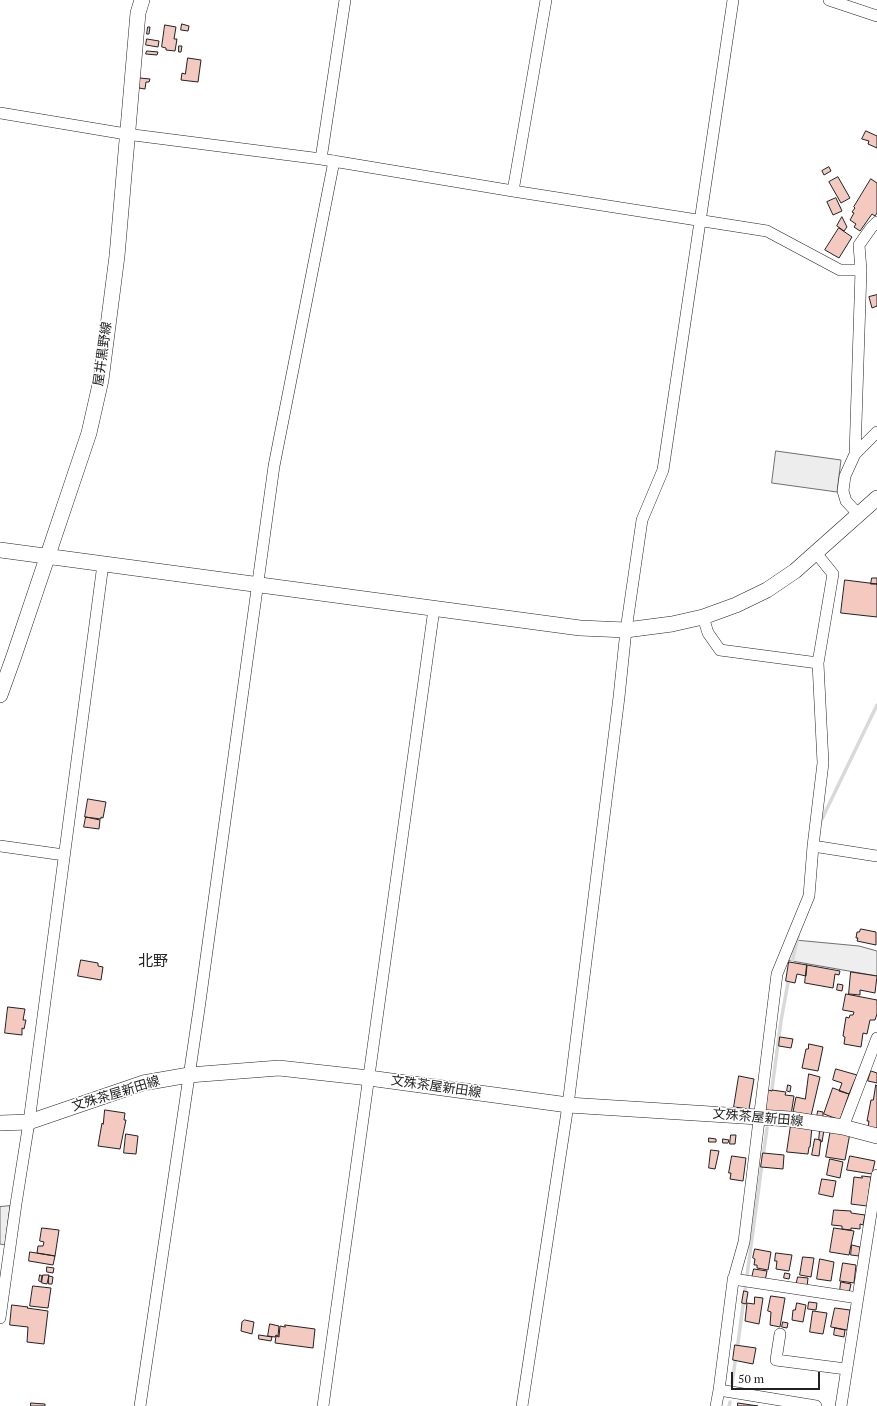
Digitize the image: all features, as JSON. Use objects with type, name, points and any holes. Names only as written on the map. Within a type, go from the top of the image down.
[{"type":"main road","name":"屋井黒野線","points":[[0,695],[89,433],[100,380],[117,256],[126,134],[138,13],[142,0]]},
{"type":"main road","points":[[0,550],[580,628],[626,630],[672,624],[702,617],[736,605],[767,590],[795,572],[877,498]]},
{"type":"main road","name":"文殊茶屋新田線","points":[[0,1123],[29,1122],[143,1083],[189,1075],[279,1068],[369,1078],[568,1105],[790,1119],[843,1127],[877,1136]]},
{"type":"street","points":[[321,159],[345,0]]},
{"type":"street","points":[[513,191],[546,0]]},
{"type":"street","points":[[522,1406],[568,1105],[626,630],[642,520],[663,470],[733,0]]},
{"type":"street","points":[[830,0],[877,16]]},
{"type":"street","points":[[0,114],[126,134],[321,159],[767,231],[840,270],[861,270]]},
{"type":"street","points":[[140,1406],[189,1075],[256,585],[274,466],[334,161]]},
{"type":"street","points":[[855,454],[861,270],[859,245],[877,222]]},
{"type":"street","points":[[859,515],[846,501],[843,491],[845,476],[855,454],[877,432]]},
{"type":"street","points":[[716,1406],[733,1279],[744,1242],[776,974],[809,896],[813,846],[823,763],[818,663],[833,574],[816,553]]},
{"type":"street","points":[[0,1318],[29,1122],[103,564]]},
{"type":"street","points":[[323,1406],[434,609]]},
{"type":"street","points":[[702,617],[708,633],[720,650],[818,663]]},
{"type":"street","points":[[0,846],[64,855]]},
{"type":"street","points":[[813,846],[877,856]]},
{"type":"street","points":[[843,1127],[877,1038]]},
{"type":"street","points":[[841,1406],[877,1175]]},
{"type":"street","points":[[733,1279],[858,1298]]},
{"type":"street","points":[[780,1334],[776,1360],[846,1369]]},
{"type":"street","points":[[718,1390],[816,1406]]},
{"type":"shaded area","points":[[776,451],[841,460],[837,492],[772,483]]},
{"type":"shaded area","points":[[795,940],[859,946],[877,951],[877,976],[786,960]]},
{"type":"shaded area","points":[[10,1206],[5,1245],[0,1244],[0,1207]]},
{"type":"building","points":[[182,24],[189,26],[188,31],[181,30]]},
{"type":"building","points":[[165,25],[176,27],[174,39],[177,39],[175,51],[166,50],[166,48],[162,47]]},
{"type":"building","points":[[148,27],[150,27],[149,34],[147,34]]},
{"type":"building","points":[[147,39],[159,41],[158,47],[146,45]]},
{"type":"building","points":[[179,46],[182,46],[181,52],[179,52]]},
{"type":"building","points":[[147,51],[158,52],[157,55],[146,54]]},
{"type":"building","points":[[188,58],[201,60],[198,82],[181,80],[182,73],[185,74]]},
{"type":"building","points":[[140,78],[150,79],[149,82],[146,82],[145,89],[139,88]]},
{"type":"building","points":[[866,131],[877,136],[877,148],[868,144],[869,141],[862,139]]},
{"type":"building","points":[[829,167],[831,171],[824,175],[822,171]]},
{"type":"building","points":[[838,177],[850,198],[841,203],[829,182]]},
{"type":"building","points":[[871,179],[877,183],[877,213],[875,216],[872,214],[860,231],[854,227],[856,224],[850,220],[854,213],[852,212],[855,208],[854,207]]},
{"type":"building","points":[[836,198],[842,211],[833,215],[827,202]]},
{"type":"building","points":[[842,217],[847,227],[844,231],[837,226]]},
{"type":"building","points":[[839,228],[852,237],[839,258],[825,250]]},
{"type":"building","points":[[877,295],[877,306],[872,308],[869,297]]},
{"type":"building","points":[[872,578],[877,578],[877,584],[871,584]]},
{"type":"building","points":[[845,580],[877,584],[877,617],[841,613]]},
{"type":"building","points":[[88,799],[106,802],[103,818],[85,817]]},
{"type":"building","points":[[86,817],[100,820],[99,829],[84,827]]},
{"type":"building","points":[[861,929],[876,932],[876,945],[857,941],[857,932]]},
{"type":"building","points":[[81,960],[98,963],[98,966],[103,967],[101,980],[78,976]]},
{"type":"building","points":[[789,962],[807,965],[806,976],[797,974],[795,983],[786,981]]},
{"type":"building","points":[[807,965],[840,971],[839,975],[835,974],[833,988],[805,983]]},
{"type":"building","points":[[851,972],[877,976],[875,993],[860,990],[860,995],[849,994]]},
{"type":"building","points":[[838,984],[843,985],[842,991],[837,990]]},
{"type":"building","points":[[846,994],[877,1000],[877,1014],[875,1020],[870,1020],[867,1034],[863,1033],[861,1047],[844,1044],[845,1037],[843,1036],[846,1017],[849,1018],[854,1012],[843,1010]]},
{"type":"building","points":[[8,1007],[25,1009],[23,1020],[26,1020],[24,1029],[22,1028],[22,1035],[5,1033]]},
{"type":"building","points":[[780,1037],[793,1039],[791,1048],[779,1046]]},
{"type":"building","points":[[809,1044],[823,1047],[818,1071],[802,1068],[806,1049],[808,1049]]},
{"type":"building","points":[[836,1069],[857,1075],[849,1094],[839,1091],[842,1083],[833,1080]]},
{"type":"building","points":[[871,1071],[877,1073],[877,1083],[868,1081]]},
{"type":"building","points":[[809,1074],[820,1077],[811,1116],[793,1112],[796,1097],[805,1099]]},
{"type":"building","points":[[739,1076],[754,1079],[749,1109],[734,1107]]},
{"type":"building","points":[[788,1085],[791,1086],[790,1092],[787,1091]]},
{"type":"building","points":[[876,1085],[877,1129],[868,1127],[869,1121],[867,1121],[871,1100],[873,1100]]},
{"type":"building","points":[[833,1088],[849,1094],[840,1120],[824,1114]]},
{"type":"building","points":[[768,1090],[786,1092],[785,1095],[794,1096],[791,1115],[764,1111]]},
{"type":"building","points":[[105,1110],[125,1113],[124,1120],[126,1120],[120,1149],[98,1146]]},
{"type":"building","points":[[818,1111],[823,1112],[823,1117],[817,1117]]},
{"type":"building","points":[[791,1125],[812,1127],[808,1154],[787,1152]]},
{"type":"building","points":[[831,1129],[850,1133],[845,1160],[826,1157]]},
{"type":"building","points":[[820,1130],[824,1130],[822,1142],[819,1140]]},
{"type":"building","points":[[126,1134],[138,1136],[136,1154],[124,1153]]},
{"type":"building","points":[[731,1135],[736,1135],[735,1144],[730,1144]]},
{"type":"building","points":[[709,1138],[716,1139],[716,1142],[709,1142]]},
{"type":"building","points":[[723,1139],[729,1140],[728,1143],[723,1143]]},
{"type":"building","points":[[815,1139],[821,1140],[819,1156],[812,1155]]},
{"type":"building","points":[[711,1150],[719,1151],[715,1169],[709,1168]]},
{"type":"building","points":[[763,1153],[784,1155],[783,1169],[761,1167]]},
{"type":"building","points":[[732,1156],[746,1158],[743,1181],[730,1179],[731,1173],[729,1173]]},
{"type":"building","points":[[850,1156],[875,1161],[872,1174],[847,1170]]},
{"type":"building","points":[[830,1159],[843,1162],[840,1178],[827,1175]]},
{"type":"building","points":[[862,1176],[871,1177],[867,1206],[851,1204],[854,1177],[862,1178]]},
{"type":"building","points":[[822,1179],[836,1181],[833,1197],[819,1194]]},
{"type":"building","points":[[834,1210],[851,1211],[851,1213],[865,1215],[863,1225],[860,1224],[860,1229],[851,1228],[851,1230],[842,1229],[842,1226],[832,1225]]},
{"type":"building","points":[[42,1228],[59,1230],[55,1256],[37,1253],[38,1246],[43,1246],[44,1242],[40,1241]]},
{"type":"building","points":[[834,1228],[854,1231],[849,1255],[830,1252]]},
{"type":"building","points":[[852,1245],[860,1247],[859,1256],[851,1255]]},
{"type":"building","points":[[755,1249],[771,1252],[768,1270],[757,1268],[757,1265],[754,1265],[755,1259],[753,1258]]},
{"type":"building","points":[[30,1252],[55,1256],[53,1265],[29,1261]]},
{"type":"building","points":[[776,1253],[792,1255],[789,1271],[776,1269]]},
{"type":"building","points":[[803,1257],[814,1258],[811,1277],[800,1275]]},
{"type":"building","points":[[820,1259],[834,1262],[831,1281],[817,1279]]},
{"type":"building","points":[[843,1263],[856,1265],[854,1283],[840,1281]]},
{"type":"building","points":[[47,1267],[54,1268],[53,1273],[47,1272]]},
{"type":"building","points":[[754,1269],[767,1271],[765,1281],[752,1278]]},
{"type":"building","points":[[785,1273],[790,1274],[789,1279],[784,1278]]},
{"type":"building","points":[[40,1275],[42,1276],[41,1282],[39,1281]]},
{"type":"building","points":[[43,1275],[49,1275],[47,1284],[42,1283]]},
{"type":"building","points":[[49,1276],[53,1277],[52,1284],[49,1284]]},
{"type":"building","points":[[798,1277],[808,1278],[807,1287],[796,1286]]},
{"type":"building","points":[[841,1282],[851,1284],[849,1293],[840,1291]]},
{"type":"building","points":[[33,1286],[51,1288],[48,1308],[30,1306]]},
{"type":"building","points":[[744,1291],[748,1292],[746,1304],[742,1303]]},
{"type":"building","points":[[771,1296],[785,1298],[780,1327],[770,1325],[771,1312],[768,1311]]},
{"type":"building","points":[[755,1297],[763,1298],[759,1324],[745,1321],[747,1303],[754,1304]]},
{"type":"building","points":[[809,1302],[817,1303],[816,1310],[808,1309]]},
{"type":"building","points":[[797,1303],[806,1305],[803,1322],[792,1320],[793,1310],[795,1310]]},
{"type":"building","points":[[12,1305],[48,1311],[44,1344],[27,1342],[28,1327],[10,1325]]},
{"type":"building","points":[[835,1308],[850,1310],[847,1330],[831,1327]]},
{"type":"building","points":[[813,1311],[827,1313],[823,1334],[810,1332]]},
{"type":"building","points":[[245,1320],[254,1322],[252,1334],[241,1331],[242,1322]]},
{"type":"building","points":[[783,1322],[788,1323],[787,1328],[782,1327]]},
{"type":"building","points":[[270,1324],[279,1326],[278,1336],[268,1336]]},
{"type":"building","points":[[285,1325],[315,1329],[313,1348],[275,1343],[276,1336],[279,1337],[280,1326],[285,1327]]},
{"type":"building","points":[[835,1328],[845,1330],[844,1337],[834,1335]]},
{"type":"building","points":[[259,1335],[272,1337],[271,1341],[259,1339]]},
{"type":"building","points":[[735,1345],[756,1348],[753,1364],[733,1360]]},
{"type":"building","points":[[31,1403],[45,1404],[45,1406],[31,1406]]},
{"type":"building","points":[[738,1403],[758,1406],[738,1406]]},
{"type":"waterway","points":[[820,823],[877,705]]},
{"type":"waterway","points":[[791,967],[798,936]]},
{"type":"waterway","points":[[771,1096],[781,1021],[789,977]]},
{"type":"waterway","points":[[763,1157],[767,1128]]},
{"type":"waterway","points":[[737,1350],[762,1164]]},
{"type":"waterway","points":[[732,1383],[736,1356]]},
{"type":"waterway","points":[[729,1406],[730,1402]]},
{"type":"district","name":"北野","points":[[153,962]]}]
